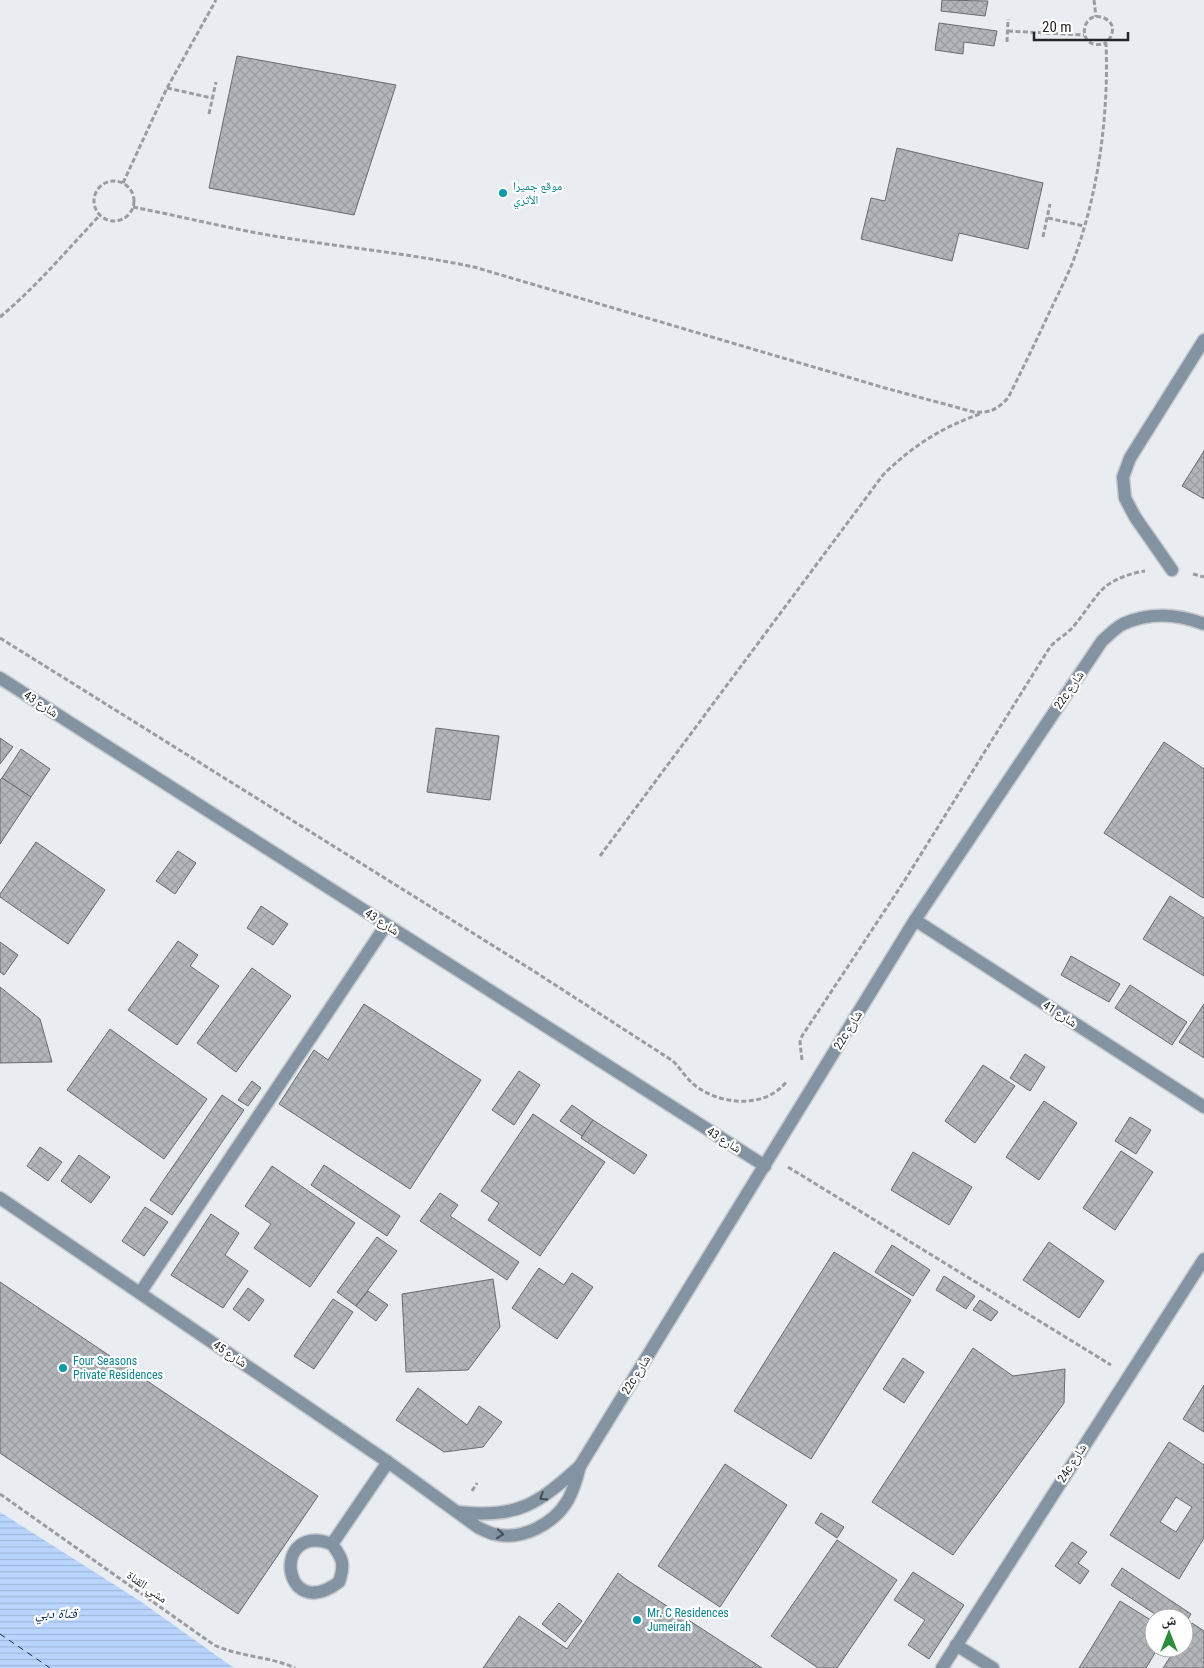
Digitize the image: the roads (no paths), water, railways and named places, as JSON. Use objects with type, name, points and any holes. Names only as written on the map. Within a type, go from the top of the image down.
[{"type":"street","points":[[1172,570],[1131,510],[1125,498],[1123,477],[1130,458],[1204,340]]},
{"type":"street","name":"22c شارع","points":[[458,1512],[480,1528],[494,1534],[511,1536],[528,1532],[543,1525],[557,1515],[574,1488],[580,1466],[915,920],[1102,641],[1121,625],[1143,617],[1167,616],[1191,619],[1204,624]]},
{"type":"street","name":"شارع 43","points":[[0,678],[386,924],[768,1161]]},
{"type":"street","name":"شارع 41","points":[[915,920],[1204,1107]]},
{"type":"street","points":[[140,1293],[386,924]]},
{"type":"street","name":"شارع 45","points":[[0,1198],[388,1462],[458,1512]]},
{"type":"street","name":"24c شارع","points":[[942,1668],[1204,1259]]},
{"type":"street","points":[[332,1544],[388,1462]]},
{"type":"street","name":"22c شارع","points":[[458,1512],[495,1514],[513,1511],[530,1505],[546,1496],[580,1466]]},
{"type":"street","points":[[321,1540],[332,1544],[340,1555],[343,1568],[339,1582],[322,1592],[308,1592],[298,1587],[292,1577],[290,1567],[292,1555],[298,1546],[309,1541],[321,1540]]},
{"type":"street","points":[[956,1644],[993,1668]]},
{"type":"water","name":"قناة دبي","points":[[0,1512],[140,1601],[234,1668],[0,1668]]},
{"type":"place","name":"موقع جميرا الأثري","points":[[503,193]]},
{"type":"place","name":"Four Seasons Private Residences","points":[[63,1368]]},
{"type":"place","name":"Mr. C Residences Jumeirah","points":[[637,1620]]}]
